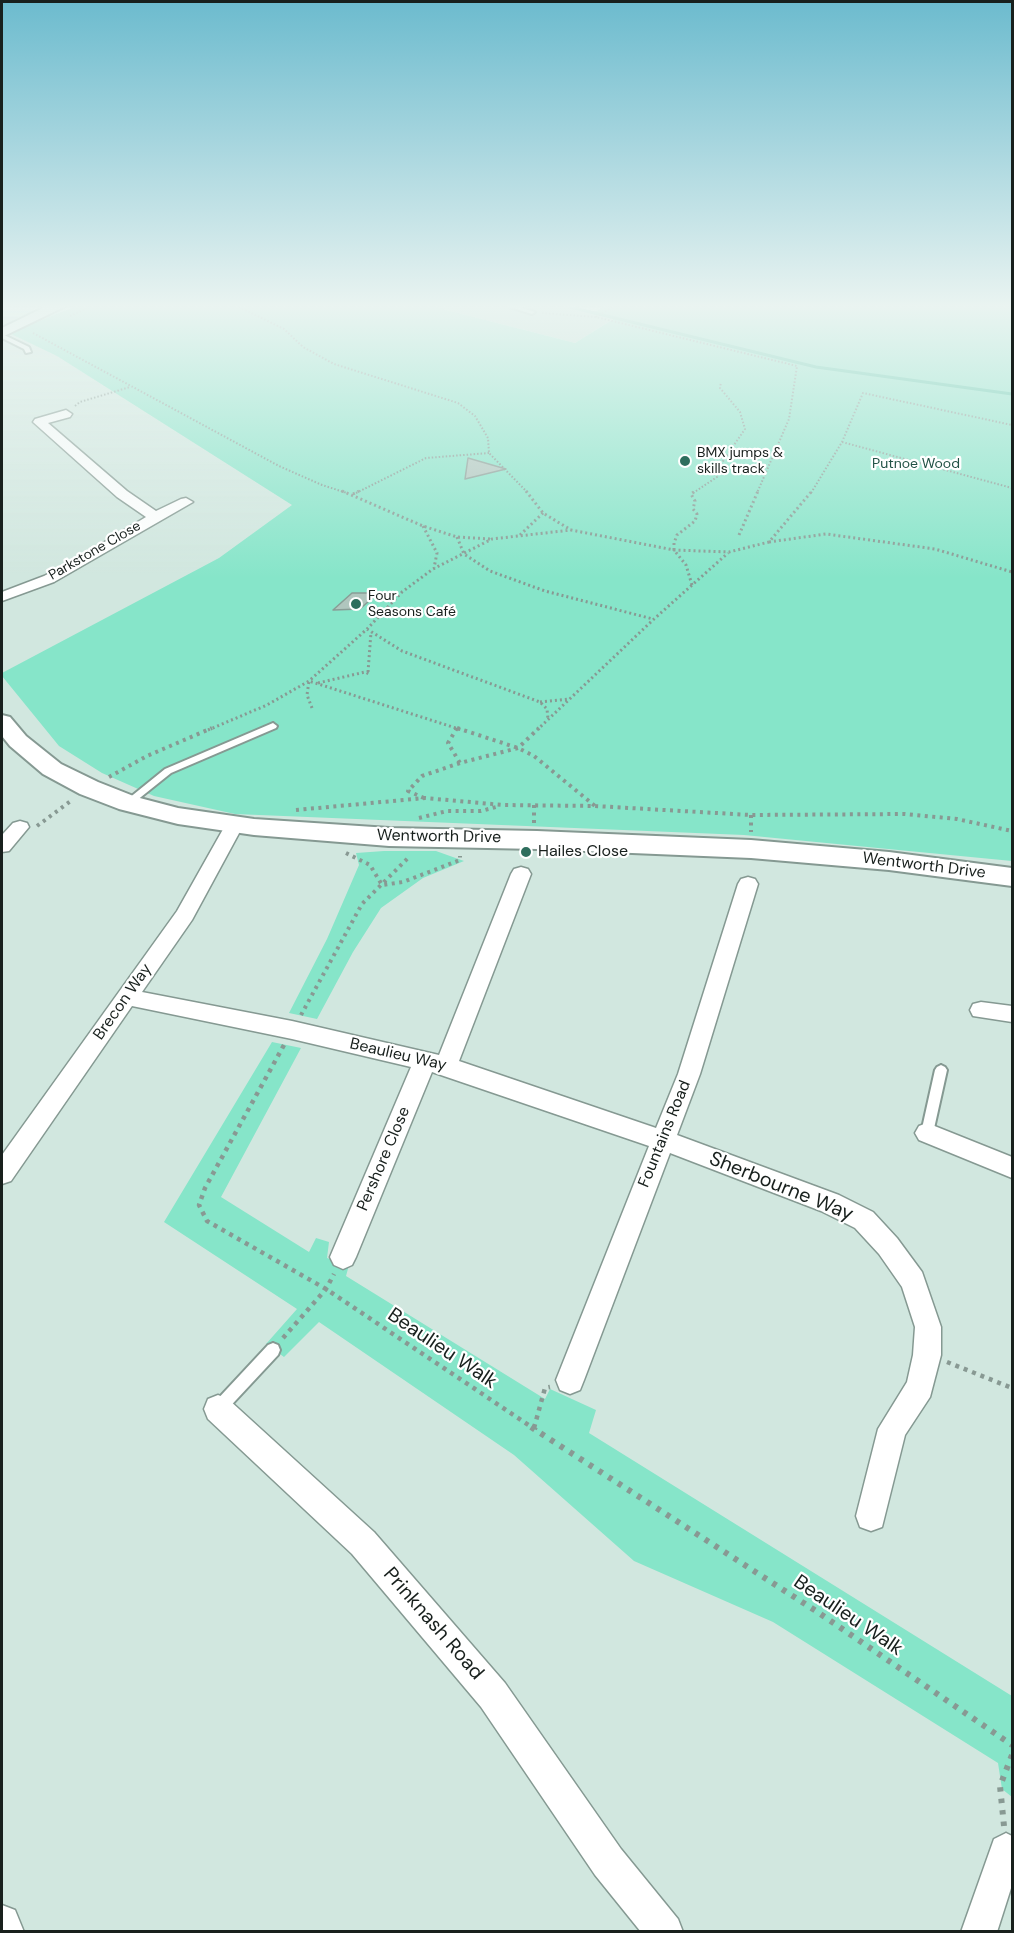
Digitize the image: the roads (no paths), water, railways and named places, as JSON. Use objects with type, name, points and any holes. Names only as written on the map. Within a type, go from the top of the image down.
[{"type":"street","name":"Parkstone Close","points":[[66,414],[39,422],[42,431],[155,517]]},
{"type":"street","name":"Parkstone Close","points":[[2,597],[49,579],[155,517],[186,502]]},
{"type":"street","name":"Wentworth Drive","points":[[2,722],[18,741],[52,769],[89,788],[128,803],[177,816],[312,832],[752,849],[889,861],[1012,877]]},
{"type":"street","name":"Brecon Way","points":[[2,1174],[185,915],[235,824]]},
{"type":"street","points":[[2,846],[20,827]]},
{"type":"street","points":[[435,1063],[521,873]]},
{"type":"street","name":"Fountains Road","points":[[570,1380],[689,1074],[748,884]]},
{"type":"street","name":"Beaulieu Way","points":[[128,997],[292,1030],[435,1063],[662,1140]]},
{"type":"street","points":[[981,1010],[1012,1014]]},
{"type":"street","name":"Pershore Close","points":[[343,1257],[435,1063]]},
{"type":"street","points":[[927,1133],[1012,1168]]},
{"type":"street","name":"Sherbourne Way","points":[[662,1140],[830,1203],[864,1220],[888,1246],[913,1281],[928,1327],[927,1354],[920,1387],[892,1429],[871,1516]]},
{"type":"street","name":"Prinknash Road","points":[[218,1410],[363,1543],[463,1659],[493,1695],[608,1862],[665,1932]]},
{"type":"street","points":[[979,1932],[1006,1851]]},
{"type":"street","points":[[2,1923],[6,1932]]},
{"type":"lane","points":[[128,803],[168,771],[273,726]]},
{"type":"lane","points":[[927,1133],[941,1070]]},
{"type":"lane","name":"Prinknash Road","points":[[218,1410],[273,1350]]},
{"type":"place","name":"BMX jumps & skills track","points":[[685,461]]},
{"type":"place","name":"Four Seasons Café","points":[[356,604]]},
{"type":"place","name":"Hailes Close","points":[[526,852]]},
{"type":"park label","name":"Putnoe Wood","points":[[916,464]]}]
